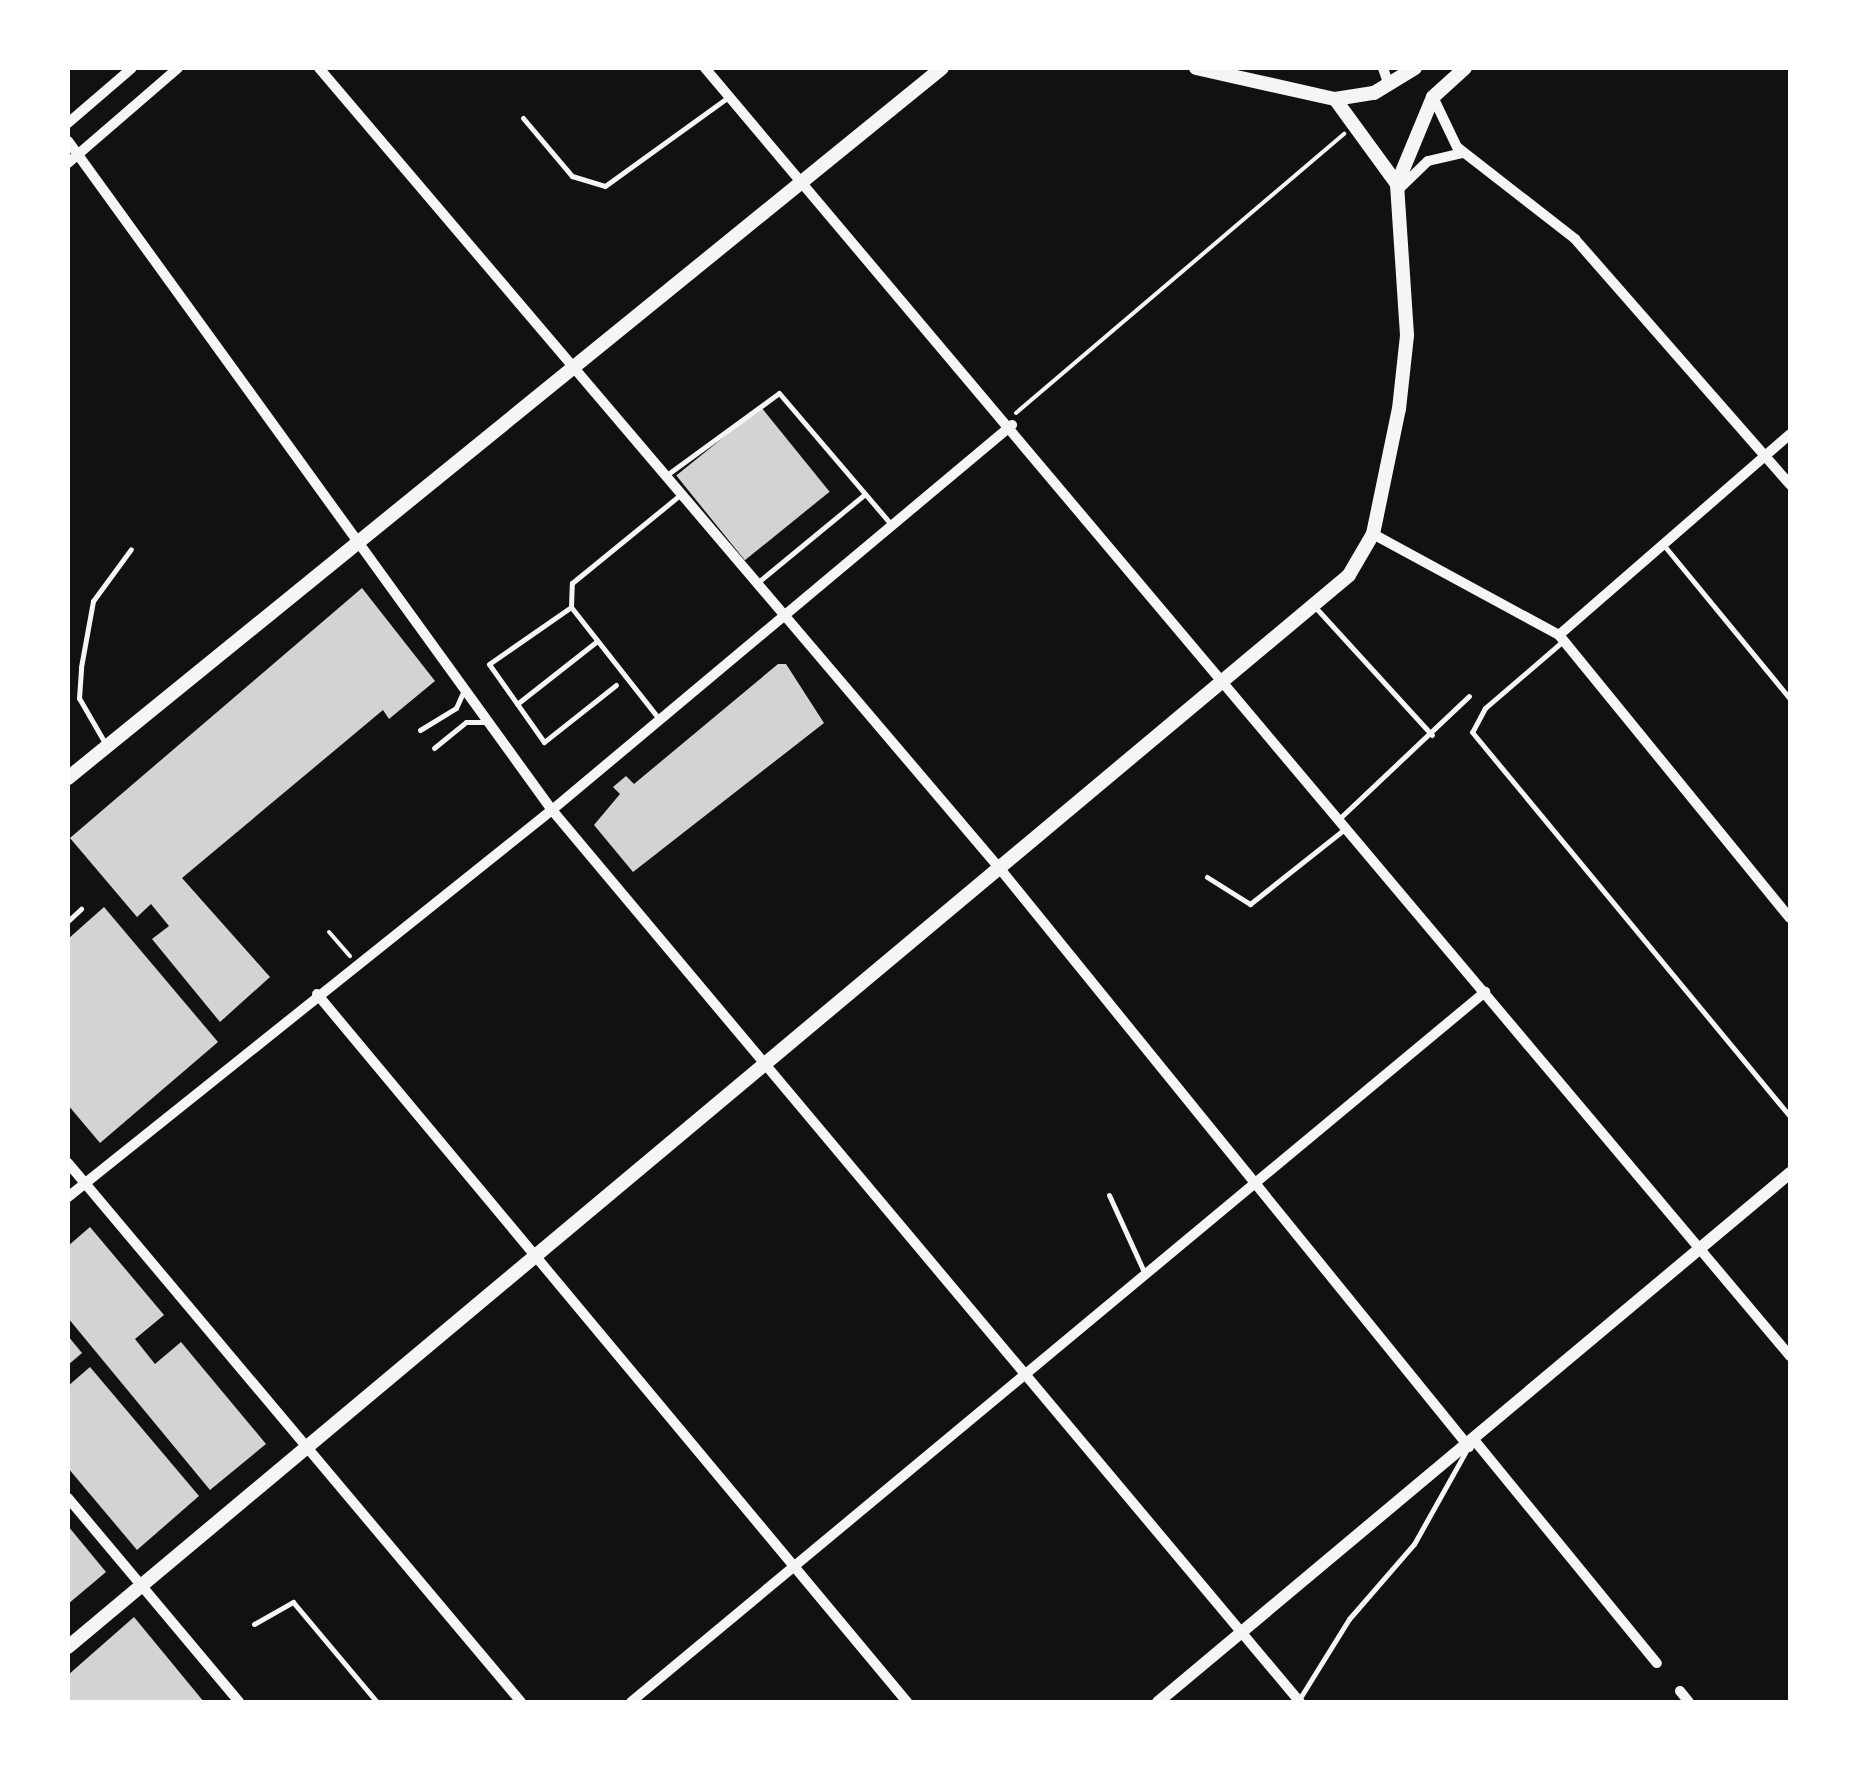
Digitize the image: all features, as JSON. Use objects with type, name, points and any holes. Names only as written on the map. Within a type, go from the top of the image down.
[{"type":"main road","points":[[68,778],[360,535],[942,68]]},
{"type":"main road","points":[[1196,68],[1335,99],[1389,86],[1415,68]]},
{"type":"main road","points":[[68,1648],[1228,684],[1314,606],[1373,534],[1407,335],[1398,187],[1432,97],[1465,68]]},
{"type":"main road","points":[[1335,99],[1359,122],[1398,187]]},
{"type":"street","points":[[68,123],[132,68]]},
{"type":"street","points":[[68,163],[178,68]]},
{"type":"street","points":[[319,68],[1000,870],[1657,1663]]},
{"type":"street","points":[[705,68],[1009,423],[1790,1356]]},
{"type":"street","points":[[1382,68],[1389,86]]},
{"type":"street","points":[[1432,97],[1464,152],[1575,238],[1790,485]]},
{"type":"street","points":[[68,141],[360,535],[552,810],[764,1070],[1031,1376],[1240,1635],[1299,1702]]},
{"type":"street","points":[[1398,187],[1428,161],[1464,152]]},
{"type":"street","points":[[68,1197],[317,994],[552,810],[1009,423]]},
{"type":"street","points":[[1561,638],[1662,542],[1790,434]]},
{"type":"street","points":[[1373,534],[1561,638],[1790,918]]},
{"type":"street","points":[[631,1702],[1031,1376],[1484,992]]},
{"type":"street","points":[[317,994],[792,1572],[907,1702]]},
{"type":"street","points":[[68,1163],[311,1447],[521,1702]]},
{"type":"street","points":[[1158,1702],[1472,1444],[1790,1174]]},
{"type":"street","points":[[68,1498],[239,1702]]},
{"type":"street","points":[[1680,1691],[1689,1702]]},
{"type":"lane","points":[[523,118],[572,176],[605,186],[730,96]]},
{"type":"lane","points":[[666,476],[773,392],[891,524]]},
{"type":"lane","points":[[659,719],[571,606],[572,584],[681,494]]},
{"type":"lane","points":[[757,583],[865,494]]},
{"type":"lane","points":[[1662,542],[1790,699]]},
{"type":"lane","points":[[106,746],[78,698],[81,667],[93,600],[131,548]]},
{"type":"lane","points":[[571,606],[489,664],[544,742],[616,685]]},
{"type":"lane","points":[[1314,606],[1432,735]]},
{"type":"lane","points":[[1561,638],[1485,708],[1472,732],[1790,1116]]},
{"type":"lane","points":[[517,704],[598,642]]},
{"type":"lane","points":[[420,730],[456,708],[466,686]]},
{"type":"lane","points":[[1207,877],[1250,904],[1345,822],[1469,696]]},
{"type":"lane","points":[[434,748],[466,722],[491,722]]},
{"type":"lane","points":[[68,921],[81,909]]},
{"type":"lane","points":[[1108,1196],[1146,1277]]},
{"type":"lane","points":[[1299,1702],[1348,1618],[1414,1544],[1472,1444]]},
{"type":"lane","points":[[254,1624],[293,1602],[377,1702]]},
{"type":"path","points":[[1009,423],[1359,122]]},
{"type":"path","points":[[329,932],[356,964]]},
{"type":"building","points":[[761,407],[830,492],[745,560],[676,476]]},
{"type":"building","points":[[362,588],[435,681],[389,719],[383,710],[182,878],[270,977],[220,1022],[152,939],[169,926],[151,904],[137,917],[70,838]]},
{"type":"building","points":[[778,664],[786,664],[824,723],[633,872],[594,825],[620,794],[613,787],[626,776],[634,784]]},
{"type":"building","points":[[104,907],[218,1042],[100,1143],[68,1105],[68,939]]},
{"type":"building","points":[[90,1227],[164,1315],[135,1339],[155,1364],[181,1342],[266,1444],[210,1490],[68,1318],[68,1246]]},
{"type":"building","points":[[68,1336],[82,1353],[68,1365]]},
{"type":"building","points":[[90,1367],[199,1496],[137,1550],[68,1468],[68,1386]]},
{"type":"building","points":[[68,1526],[106,1572],[68,1604]]},
{"type":"building","points":[[134,1617],[204,1702],[68,1702],[68,1675]]}]
